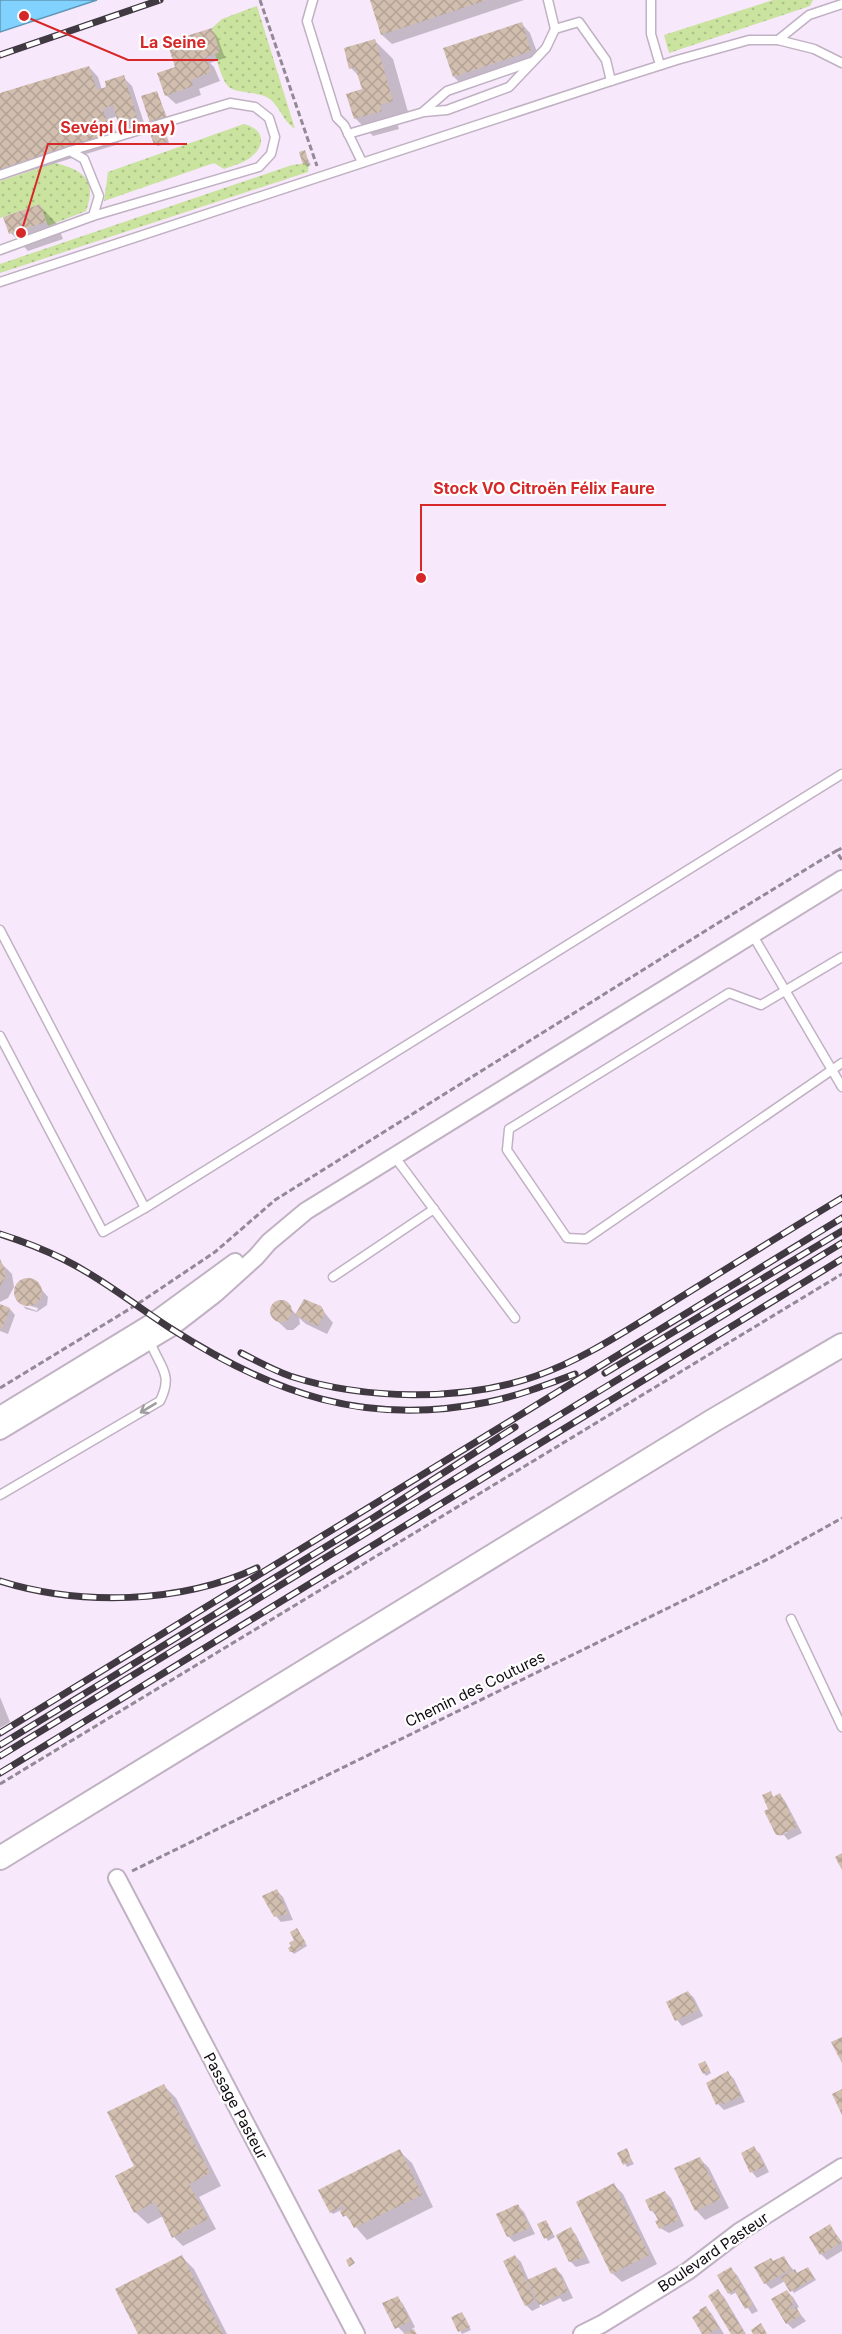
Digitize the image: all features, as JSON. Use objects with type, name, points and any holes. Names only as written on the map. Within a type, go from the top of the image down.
[{"type":"main road","points":[[0,1858],[714,1420],[842,1345]]},
{"type":"street","points":[[0,1431],[171,1328],[215,1294],[269,1242],[306,1211],[842,879]]},
{"type":"street","points":[[0,1415],[157,1319],[250,1251],[269,1242]]},
{"type":"street","name":"Passage Pasteur","points":[[117,1878],[356,2334]]},
{"type":"street","name":"Boulevard Pasteur","points":[[582,2334],[688,2271],[739,2232],[842,2168]]},
{"type":"lane","points":[[313,0],[307,21],[337,118],[362,162]]},
{"type":"lane","points":[[348,134],[424,112],[447,110],[509,87],[546,48],[555,29],[548,0]]},
{"type":"lane","points":[[651,0],[651,34],[660,65]]},
{"type":"lane","points":[[777,40],[809,15],[842,4]]},
{"type":"lane","points":[[555,29],[579,22],[606,60],[611,81]]},
{"type":"lane","points":[[0,282],[660,65],[749,40],[777,40],[814,49],[842,63]]},
{"type":"lane","points":[[424,112],[447,91],[532,62]]},
{"type":"lane","points":[[0,175],[70,151],[230,103],[255,107],[269,118],[275,137],[272,154],[259,167],[93,216],[0,250]]},
{"type":"lane","points":[[70,151],[84,159],[99,196],[93,216]]},
{"type":"lane","points":[[0,1036],[103,1232],[842,774]]},
{"type":"lane","points":[[0,930],[145,1208]]},
{"type":"lane","points":[[752,934],[842,1087]]},
{"type":"lane","points":[[842,957],[761,1005],[729,993],[509,1129],[507,1150],[567,1238],[586,1239],[842,1063]]},
{"type":"lane","points":[[394,1156],[515,1318]]},
{"type":"lane","points":[[333,1277],[434,1209]]},
{"type":"lane","points":[[0,1496],[160,1401],[165,1391],[167,1374],[150,1341]]},
{"type":"lane","points":[[791,1619],[842,1727]]},
{"type":"path","points":[[260,0],[321,176]]},
{"type":"path","points":[[0,1388],[88,1335],[215,1252],[275,1200],[842,848]]},
{"type":"path","points":[[836,851],[842,860]]},
{"type":"path","points":[[0,1784],[842,1274]]},
{"type":"path","name":"Chemin des Coutures","points":[[117,1878],[770,1558],[842,1518]]},
{"type":"green space","points":[[773,0],[813,0],[810,6],[669,53],[664,35]]},
{"type":"green space","points":[[257,6],[295,129],[271,100],[230,88],[221,74],[215,54],[220,52],[212,28],[222,19]]},
{"type":"green space","points":[[244,124],[256,130],[261,138],[259,148],[247,160],[224,169],[214,163],[104,201],[108,172]]},
{"type":"green space","points":[[55,163],[80,173],[89,184],[86,211],[48,226],[40,204],[0,218],[0,181]]},
{"type":"green space","points":[[309,163],[308,172],[0,273],[0,264],[292,165]]},
{"type":"water","points":[[0,0],[97,0],[0,32]]},
{"type":"building","points":[[370,0],[487,0],[381,35]]},
{"type":"building","points":[[522,22],[531,51],[453,77],[443,48]]},
{"type":"building","points":[[212,28],[220,52],[206,57],[211,72],[191,80],[193,86],[165,96],[157,73],[175,67],[167,42]]},
{"type":"building","points":[[375,39],[393,101],[380,105],[382,111],[354,119],[346,94],[362,89],[355,67],[349,69],[344,48]]},
{"type":"building","points":[[89,66],[97,90],[106,87],[105,81],[124,75],[137,117],[118,123],[113,105],[103,109],[111,134],[0,169],[0,93]]},
{"type":"building","points":[[157,91],[168,121],[162,123],[168,141],[154,145],[148,127],[151,126],[141,96]]},
{"type":"building","points":[[305,150],[309,163],[303,165],[299,152]]},
{"type":"building","points":[[40,204],[46,222],[9,234],[3,217]]},
{"type":"building","points":[[0,1259],[5,1270],[5,1277],[0,1287]]},
{"type":"building","points":[[28,1278],[38,1282],[42,1292],[38,1302],[28,1306],[18,1302],[14,1292],[18,1282]]},
{"type":"building","points":[[304,1299],[321,1306],[325,1313],[318,1326],[295,1315]]},
{"type":"building","points":[[281,1300],[289,1303],[292,1311],[289,1319],[281,1322],[273,1319],[270,1311],[273,1303]]},
{"type":"building","points":[[0,1304],[10,1308],[2,1329],[0,1329]]},
{"type":"building","points":[[771,1791],[773,1797],[780,1793],[797,1827],[781,1835],[776,1835],[764,1811],[768,1809],[762,1795]]},
{"type":"building","points":[[842,1853],[842,1870],[835,1857]]},
{"type":"building","points":[[277,1889],[288,1914],[274,1917],[262,1896]]},
{"type":"building","points":[[297,1928],[306,1943],[294,1952],[290,1952],[289,1943],[294,1940],[290,1932]]},
{"type":"building","points":[[688,1991],[698,2010],[675,2021],[666,2002]]},
{"type":"building","points":[[842,2037],[842,2063],[831,2042]]},
{"type":"building","points":[[705,2061],[710,2070],[703,2074],[698,2064]]},
{"type":"building","points":[[728,2071],[741,2096],[716,2105],[706,2083]]},
{"type":"building","points":[[164,2084],[210,2173],[189,2184],[208,2219],[172,2238],[155,2202],[134,2213],[115,2176],[134,2166],[107,2112]]},
{"type":"building","points":[[842,2089],[842,2115],[832,2094]]},
{"type":"building","points":[[754,2146],[765,2166],[750,2173],[741,2153]]},
{"type":"building","points":[[627,2148],[632,2161],[623,2165],[617,2153]]},
{"type":"building","points":[[400,2149],[422,2195],[354,2228],[347,2215],[343,2217],[340,2211],[344,2209],[343,2205],[330,2213],[318,2190]]},
{"type":"building","points":[[700,2157],[721,2199],[695,2211],[674,2168]]},
{"type":"building","points":[[614,2183],[649,2255],[611,2274],[576,2202]]},
{"type":"building","points":[[665,2191],[679,2220],[659,2229],[655,2221],[658,2220],[653,2210],[650,2211],[645,2200]]},
{"type":"building","points":[[518,2204],[530,2228],[507,2237],[496,2214]]},
{"type":"building","points":[[546,2220],[553,2234],[544,2239],[537,2224]]},
{"type":"building","points":[[830,2224],[841,2243],[820,2255],[809,2237]]},
{"type":"building","points":[[571,2227],[585,2257],[569,2262],[556,2235]]},
{"type":"building","points":[[182,2255],[223,2334],[138,2334],[115,2289]]},
{"type":"building","points":[[515,2255],[535,2301],[525,2306],[503,2261]]},
{"type":"building","points":[[784,2256],[791,2269],[764,2284],[754,2267],[771,2258],[773,2261]]},
{"type":"building","points":[[351,2257],[355,2263],[349,2267],[346,2260]]},
{"type":"building","points":[[556,2267],[568,2291],[539,2305],[527,2280]]},
{"type":"building","points":[[731,2267],[753,2305],[745,2309],[734,2290],[728,2294],[717,2275]]},
{"type":"building","points":[[808,2267],[814,2278],[790,2292],[781,2277],[795,2269],[797,2273]]},
{"type":"building","points":[[718,2289],[745,2334],[731,2334],[708,2296]]},
{"type":"building","points":[[787,2290],[794,2301],[789,2307],[791,2310],[796,2307],[801,2315],[786,2324],[771,2299]]},
{"type":"building","points":[[398,2296],[410,2321],[395,2329],[382,2303]]},
{"type":"building","points":[[706,2306],[719,2328],[708,2334],[702,2334],[692,2317]]},
{"type":"building","points":[[462,2312],[470,2327],[458,2332],[451,2317]]},
{"type":"building","points":[[761,2323],[767,2334],[753,2334],[751,2330]]},
{"type":"building","points":[[414,2329],[416,2334],[403,2334]]},
{"type":"railway","points":[[0,55],[160,0]]},
{"type":"railway","points":[[241,1353],[290,1376],[349,1390],[413,1395],[446,1394],[508,1384],[554,1369],[604,1344],[842,1198]]},
{"type":"railway","points":[[0,1733],[842,1218]]},
{"type":"railway","points":[[605,1373],[842,1231]]},
{"type":"railway","points":[[0,1234],[77,1266],[170,1328],[246,1371],[284,1387],[322,1399],[361,1407],[401,1410],[444,1409],[510,1397],[575,1374]]},
{"type":"railway","points":[[0,1756],[842,1243]]},
{"type":"railway","points":[[0,1773],[842,1259]]},
{"type":"railway","points":[[0,1745],[373,1518],[515,1427]]},
{"type":"railway","points":[[0,1581],[63,1595],[130,1597],[163,1595],[196,1589],[257,1568]]},
{"type":"place","name":"La Seine","points":[[24,16]]},
{"type":"place","name":"Sevépi (Limay)","points":[[21,233]]},
{"type":"place","name":"Stock VO Citroën Félix Faure","points":[[421,578]]}]
